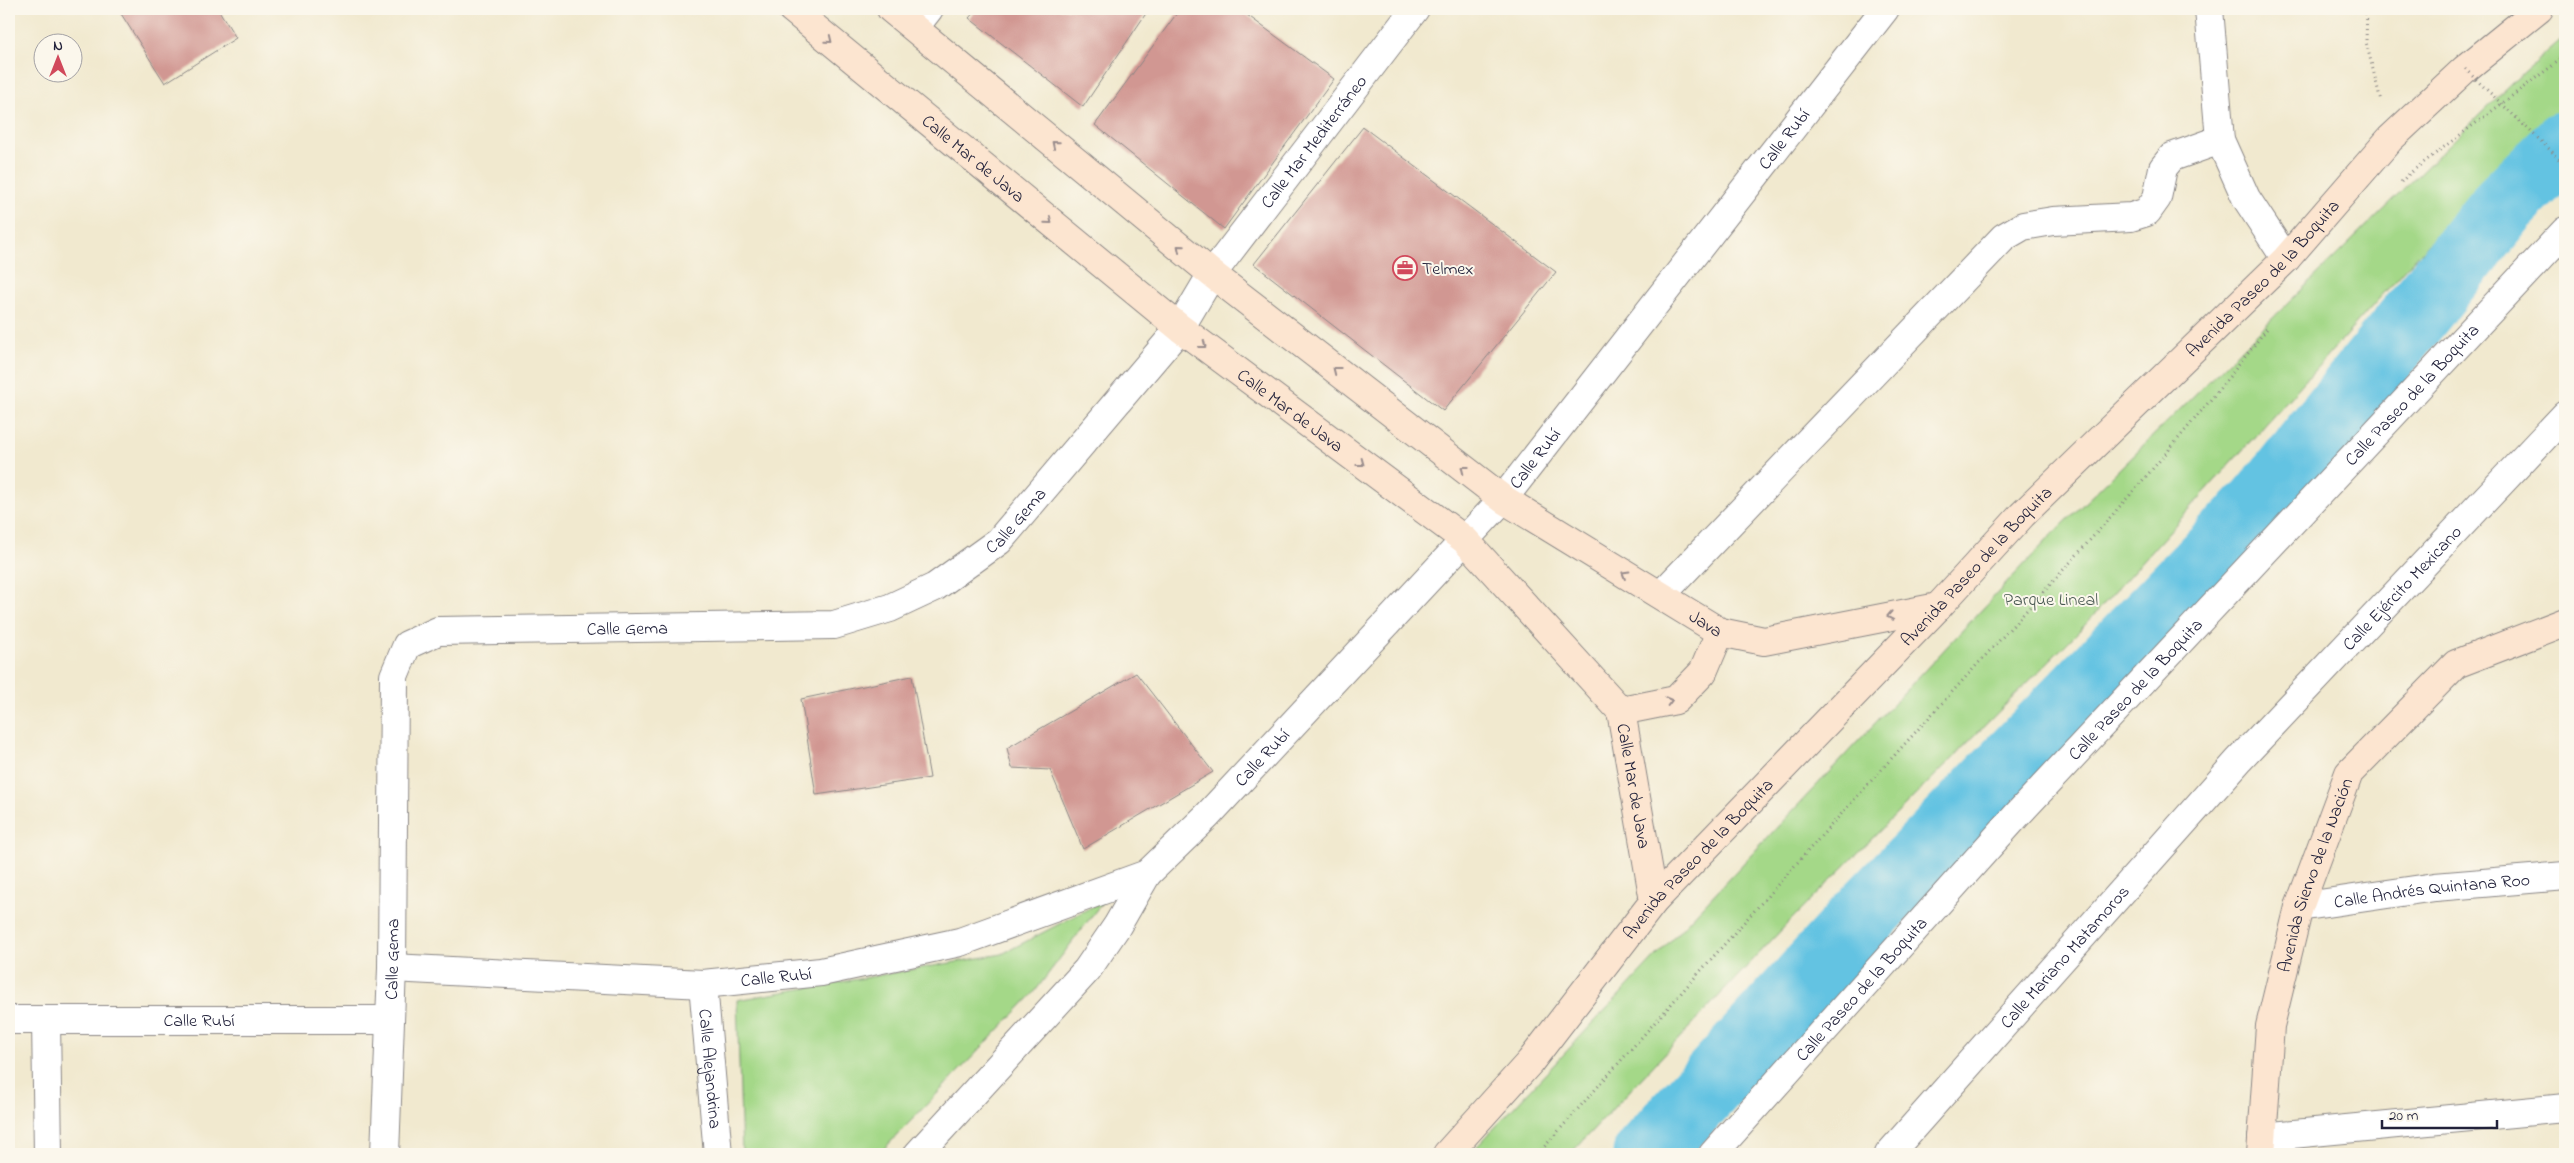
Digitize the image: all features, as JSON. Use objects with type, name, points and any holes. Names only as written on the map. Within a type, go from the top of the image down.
[{"type":"street","points":[[891,9],[922,18],[1212,274],[1503,499]]},
{"type":"street","name":"Calle Mar Mediterráneo","points":[[1212,274],[1415,9]]},
{"type":"street","name":"Calle Rubí","points":[[918,1154],[1087,970],[1117,926],[1147,874],[1207,816],[1503,499],[1885,9]]},
{"type":"street","points":[[2209,9],[2220,140],[2246,198],[2286,260]]},
{"type":"street","name":"Avenida Paseo de la Boquita","points":[[1447,1154],[1530,1062],[1654,901],[1938,607],[2022,515],[2286,260],[2390,139],[2465,69],[2539,9]]},
{"type":"street","name":"Calle Mar de Java","points":[[801,12],[1180,328],[1465,540],[1621,711],[1654,901]]},
{"type":"street","points":[[1660,595],[2004,237],[2023,226],[2053,221],[2131,217],[2147,212],[2157,198],[2163,168],[2172,157],[2220,140]]},
{"type":"street","name":"Calle Paseo de la Boquita","points":[[1713,1154],[2016,814],[2565,231]]},
{"type":"street","name":"Calle Gema","points":[[385,1154],[392,968],[394,676],[407,645],[438,631],[834,625],[890,608],[935,587],[999,542],[1180,328],[1212,274]]},
{"type":"street","name":"Calle Ejército Mexicano","points":[[2239,760],[2565,415]]},
{"type":"street","name":"Java","points":[[1503,499],[1720,632],[1764,641],[1938,607]]},
{"type":"street","name":"Avenida Siervo de la Nación","points":[[2261,1146],[2270,1026],[2299,907],[2349,773],[2456,664],[2565,622]]},
{"type":"street","points":[[1621,711],[1676,700],[1703,672],[1720,632]]},
{"type":"street","name":"Calle Mariano Matamoros","points":[[1889,1154],[2239,760]]},
{"type":"street","name":"Calle Rubí","points":[[392,968],[703,984],[821,972],[960,942],[1147,874]]},
{"type":"street","name":"Calle Andrés Quintana Roo","points":[[2299,907],[2435,887],[2565,876]]},
{"type":"street","name":"Calle Alejandrina","points":[[703,984],[718,1154]]},
{"type":"street","name":"Calle Rubí","points":[[9,1020],[390,1020]]},
{"type":"street","points":[[46,1021],[48,1154]]},
{"type":"street","points":[[2261,1146],[2565,1108]]},
{"type":"path","points":[[2367,9],[2366,42],[2390,139],[2411,172]]},
{"type":"path","points":[[2397,186],[2411,172],[2565,56]]},
{"type":"path","points":[[2465,69],[2565,164]]},
{"type":"path","points":[[1538,1154],[1831,824],[2127,499],[2214,399],[2273,322]]},
{"type":"green space","name":"Parque Lineal","points":[[2565,36],[2565,110],[2476,191],[2084,626],[1787,924],[1570,1154],[1470,1154],[2051,536],[2514,81]]},
{"type":"green space","points":[[1103,901],[1033,994],[879,1154],[742,1154],[737,1000],[1002,954]]},
{"type":"building","points":[[118,9],[218,9],[236,38],[165,83]]},
{"type":"building","points":[[977,9],[1149,9],[1083,107],[969,18]]},
{"type":"building","points":[[1180,9],[1239,9],[1334,79],[1224,229],[1095,125]]},
{"type":"building","name":"Telmex","points":[[1363,127],[1556,272],[1443,411],[1254,264]]},
{"type":"building","points":[[1136,673],[1213,772],[1083,849],[1050,770],[1012,768],[1007,748]]},
{"type":"building","points":[[912,676],[930,778],[816,795],[801,699]]},
{"type":"waterway","points":[[1647,1154],[1872,907],[2262,504],[2504,205],[2565,145]]},
{"type":"place","name":"Telmex","points":[[1405,268]]}]
